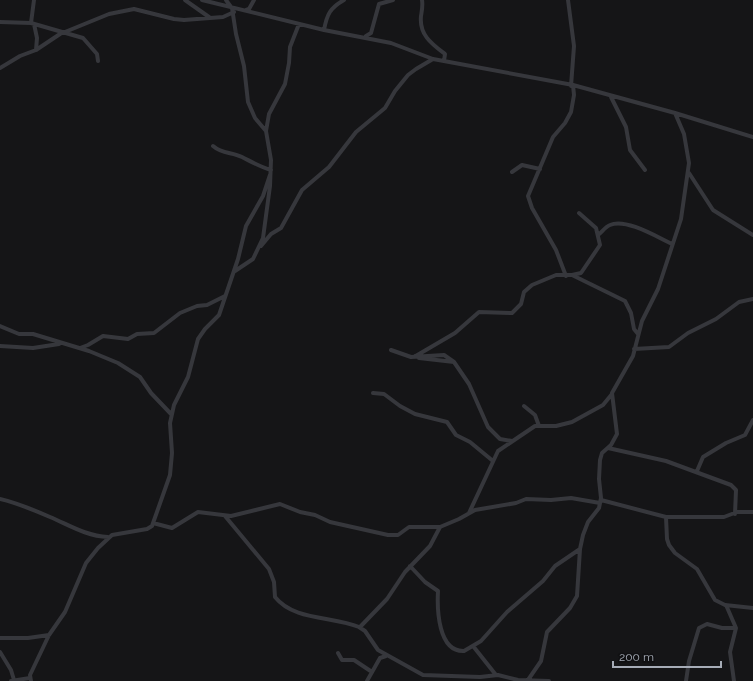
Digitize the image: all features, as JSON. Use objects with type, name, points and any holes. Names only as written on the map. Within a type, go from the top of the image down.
[{"type":"street","points":[[34,0],[32,23],[37,38],[36,50]]},
{"type":"street","points":[[185,0],[209,18]]},
{"type":"street","points":[[202,0],[232,9],[245,10],[324,30],[363,36],[391,43],[433,59],[572,86],[675,113],[753,137]]},
{"type":"street","points":[[226,0],[232,9],[236,34],[244,66],[248,102],[255,118],[266,131]]},
{"type":"street","points":[[245,10],[249,9],[254,0]]},
{"type":"street","points":[[324,30],[328,12],[344,0]]},
{"type":"street","points":[[363,36],[367,37],[371,33],[379,4],[393,0]]},
{"type":"street","points":[[422,0],[421,20],[424,34],[434,47],[445,54],[444,61]]},
{"type":"street","points":[[566,276],[556,250],[528,197],[553,137],[565,123],[571,112],[574,95],[572,86],[574,46],[568,0]]},
{"type":"street","points":[[0,68],[20,56],[36,50],[64,32],[74,30],[100,16],[134,9],[174,19],[209,18],[223,17],[232,9]]},
{"type":"street","points":[[0,22],[32,23],[86,40],[97,54],[98,61]]},
{"type":"street","points":[[234,272],[251,261],[263,238],[270,173],[270,151],[266,131],[269,114],[285,84],[290,63],[290,47],[298,24]]},
{"type":"street","points":[[256,252],[271,234],[281,228],[302,190],[329,166],[356,132],[385,108],[404,79],[416,69],[433,59]]},
{"type":"street","points":[[612,97],[626,127],[629,146],[634,152],[636,159],[645,170]]},
{"type":"street","points":[[469,513],[498,451],[530,428],[539,426],[556,426],[572,422],[604,405],[631,360],[638,334],[658,290],[683,210],[689,173],[686,143],[675,113]]},
{"type":"street","points":[[213,146],[222,152],[241,156],[270,173]]},
{"type":"street","points":[[512,172],[522,165],[540,168]]},
{"type":"street","points":[[0,499],[43,514],[73,528],[97,536],[108,537],[147,529],[152,526],[170,475],[172,453],[170,423],[171,414],[188,377],[198,339],[204,329],[219,315],[224,296],[234,272],[246,226],[263,196],[270,173]]},
{"type":"street","points":[[689,173],[713,210],[753,235]]},
{"type":"street","points":[[415,357],[455,333],[480,312],[512,313],[521,304],[524,292],[532,285],[556,275],[572,276],[581,272],[600,246],[598,235],[591,222],[580,213]]},
{"type":"street","points":[[598,235],[609,226],[621,224],[644,230],[672,244]]},
{"type":"street","points":[[572,276],[625,301],[631,313],[634,329],[638,334]]},
{"type":"street","points":[[78,348],[88,345],[104,336],[128,338],[138,333],[146,334],[154,332],[180,313],[197,306],[206,305],[224,296]]},
{"type":"street","points":[[634,349],[668,347],[688,333],[716,319],[739,302],[753,299]]},
{"type":"street","points":[[0,326],[19,334],[33,334],[110,359],[135,374],[171,414]]},
{"type":"street","points":[[0,346],[33,348],[62,344]]},
{"type":"street","points":[[391,350],[415,357],[454,362],[474,394],[488,427],[500,439],[512,441]]},
{"type":"street","points":[[373,393],[384,394],[400,406],[415,414],[447,422],[456,435],[470,442],[493,461]]},
{"type":"street","points":[[528,680],[541,661],[547,632],[570,608],[577,596],[580,549],[586,528],[601,502],[599,470],[602,453],[616,439],[618,431],[612,393]]},
{"type":"street","points":[[524,406],[535,415],[539,426]]},
{"type":"street","points":[[697,471],[703,457],[726,443],[745,435],[753,420]]},
{"type":"street","points":[[608,448],[651,457],[697,471],[734,488],[736,490],[735,514]]},
{"type":"street","points":[[153,523],[172,528],[198,512],[226,516],[280,504],[300,512],[315,515],[330,522],[388,535],[398,535],[409,527],[440,527],[482,508],[516,503],[526,499],[551,500],[568,497],[601,502],[666,517],[724,517],[753,512]]},
{"type":"street","points":[[226,516],[269,569],[274,582],[273,594],[280,603],[299,612],[360,627],[365,631],[374,647],[387,656],[423,675],[478,679],[496,674],[518,680],[549,681]]},
{"type":"street","points":[[666,517],[669,545],[675,553],[697,569],[715,600],[726,605],[753,608]]},
{"type":"street","points":[[360,627],[387,599],[410,566],[430,546],[440,527]]},
{"type":"street","points":[[0,652],[11,670],[13,680],[30,680],[50,635],[65,612],[86,563],[108,537]]},
{"type":"street","points":[[410,566],[425,582],[438,591],[437,603],[439,620],[448,644],[459,651],[474,646],[507,612],[543,581],[554,566],[580,549]]},
{"type":"street","points":[[726,605],[736,628],[730,652],[734,681]]},
{"type":"street","points":[[686,681],[689,661],[699,628],[708,624],[722,628],[736,628]]},
{"type":"street","points":[[0,638],[28,638],[50,635]]},
{"type":"street","points":[[474,646],[496,674]]},
{"type":"street","points":[[338,653],[342,660],[354,660],[372,672]]},
{"type":"street","points":[[367,681],[380,658],[387,656]]}]
